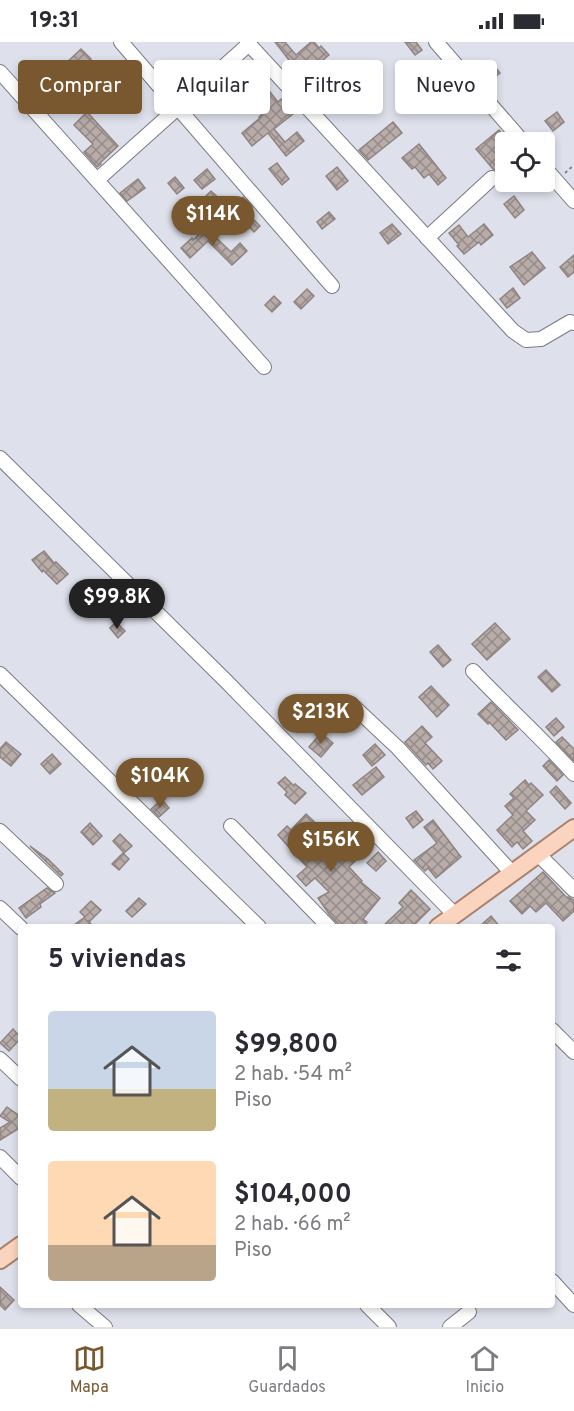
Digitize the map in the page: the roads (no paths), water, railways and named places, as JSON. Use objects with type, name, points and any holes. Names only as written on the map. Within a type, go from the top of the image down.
[{"type":"main road","points":[[444,924],[574,828]]},
{"type":"main road","points":[[0,1260],[18,1251]]},
{"type":"street","points":[[121,42],[154,80]]},
{"type":"street","points":[[436,42],[514,132]]},
{"type":"street","points":[[230,60],[248,43],[513,331],[526,340],[541,339],[570,322],[574,323]]},
{"type":"street","points":[[0,72],[264,367]]},
{"type":"street","points":[[97,180],[171,114]]},
{"type":"street","points":[[183,114],[332,286]]},
{"type":"street","points":[[427,238],[492,178]]},
{"type":"street","points":[[555,179],[574,201]]},
{"type":"street","points":[[0,458],[226,681],[455,915]]},
{"type":"street","points":[[473,671],[550,746],[574,774]]},
{"type":"street","points":[[0,674],[256,924]]},
{"type":"street","points":[[351,704],[398,748],[512,873]]},
{"type":"street","points":[[231,826],[326,924]]},
{"type":"street","points":[[0,831],[56,884]]},
{"type":"street","points":[[538,854],[574,891]]},
{"type":"street","points":[[0,908],[18,925]]},
{"type":"street","points":[[555,1033],[574,1052]]},
{"type":"street","points":[[0,1059],[18,1076]]},
{"type":"street","points":[[0,1157],[18,1175]]},
{"type":"street","points":[[555,1284],[574,1305]]},
{"type":"street","points":[[83,1308],[105,1327]]},
{"type":"street","points":[[370,1308],[389,1327]]},
{"type":"street","points":[[450,1327],[469,1312]]}]
